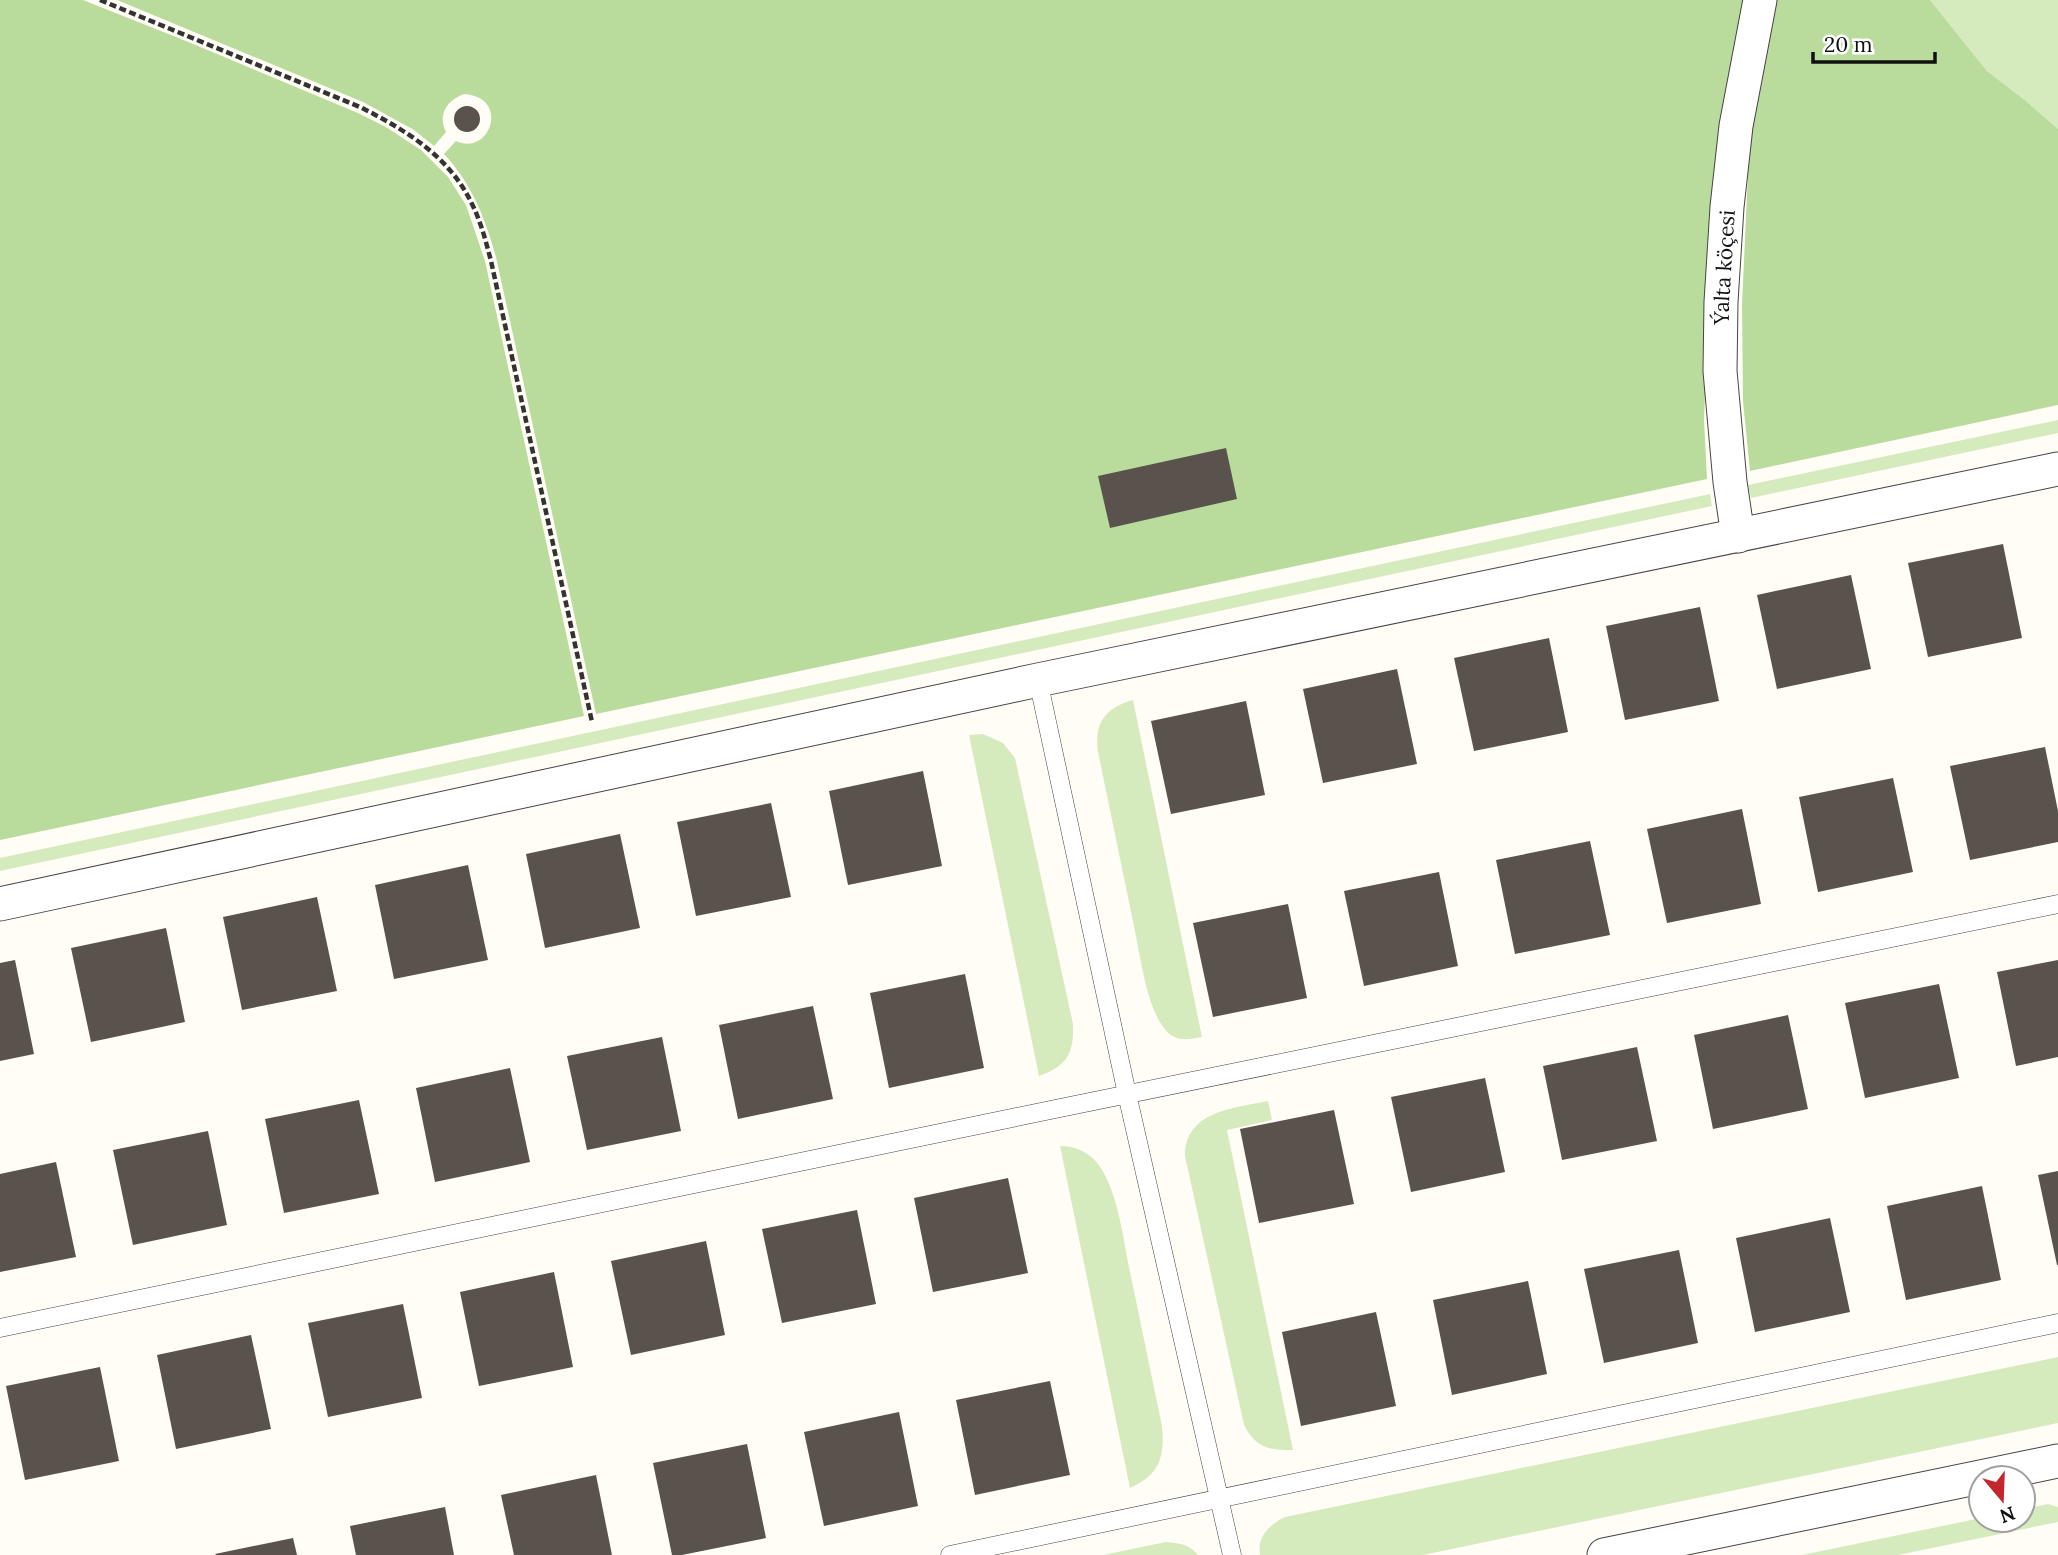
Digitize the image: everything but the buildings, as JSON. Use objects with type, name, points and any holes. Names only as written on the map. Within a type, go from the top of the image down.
[{"type":"street","name":"Ýalta köçesi","points":[[1738,536],[1720,371],[1721,302],[1736,126],[1760,0]]},
{"type":"street","points":[[0,904],[1038,680],[2058,469]]},
{"type":"street","points":[[1604,1555],[2058,1461]]},
{"type":"lane","points":[[1038,680],[1127,1094],[1232,1555]]},
{"type":"lane","points":[[0,1328],[2058,904]]},
{"type":"lane","points":[[950,1555],[2058,1323]]},
{"type":"path","points":[[100,0],[360,107],[410,135],[454,174],[472,203],[491,261],[592,722]]},
{"type":"green space","points":[[0,0],[83,0],[358,113],[386,127],[421,150],[448,177],[466,205],[485,261],[584,716],[0,840]]},
{"type":"green space","points":[[117,0],[1744,0],[1724,100],[1714,179],[1704,420],[1707,479],[596,714],[496,257],[476,202],[454,165],[444,154],[456,141],[468,144],[478,141],[486,134],[491,114],[487,105],[479,98],[464,94],[453,100],[443,114],[446,132],[434,146],[414,130],[363,102]]},
{"type":"green space","points":[[1774,0],[1930,0],[1987,71],[2058,129],[2058,405],[1750,471],[1743,401],[1742,305],[1750,129]]},
{"type":"green space","points":[[1930,0],[2058,0],[2058,129],[1987,71]]},
{"type":"green space","points":[[2058,420],[2058,433],[1751,498],[1748,485]]},
{"type":"green space","points":[[1710,494],[1712,506],[0,871],[0,858]]},
{"type":"green space","points":[[1133,700],[1202,1037],[1176,1038],[1168,1033],[1153,1006],[1141,965],[1097,742],[1100,725],[1109,712]]},
{"type":"green space","points":[[983,734],[1003,743],[1015,758],[1073,1024],[1072,1043],[1067,1058],[1056,1068],[1039,1076],[969,735]]},
{"type":"green space","points":[[1268,1101],[1272,1120],[1227,1130],[1293,1450],[1277,1450],[1258,1443],[1244,1425],[1185,1156],[1187,1141],[1193,1129],[1202,1121],[1227,1110]]},
{"type":"green space","points":[[1060,1146],[1083,1151],[1093,1158],[1101,1168],[1112,1192],[1162,1426],[1161,1455],[1154,1471],[1130,1488]]},
{"type":"green space","points":[[2058,1357],[2058,1423],[1423,1555],[1260,1555],[1260,1542],[1265,1532],[1285,1517]]},
{"type":"green space","points":[[2048,1504],[2058,1507],[2058,1522],[2037,1526],[2037,1506]]},
{"type":"green space","points":[[1967,1521],[1967,1534],[2000,1534],[1898,1555],[1802,1555]]},
{"type":"green space","points":[[1166,1542],[1184,1545],[1198,1555],[1103,1555]]}]
